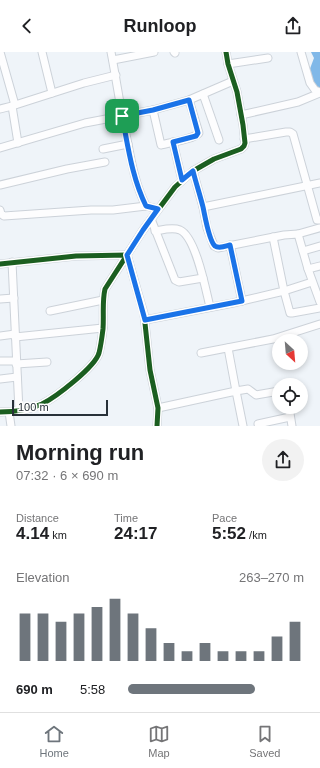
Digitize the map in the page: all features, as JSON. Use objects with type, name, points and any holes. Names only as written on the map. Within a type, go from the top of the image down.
[{"type":"street","points":[[0,52],[13,105],[18,143]]},
{"type":"street","points":[[42,52],[52,93]]},
{"type":"street","points":[[111,52],[128,144],[139,192],[146,206]]},
{"type":"street","points":[[113,60],[154,52]]},
{"type":"street","points":[[0,412],[19,411],[34,407],[52,398],[93,365],[98,354],[103,328],[103,300],[108,283],[151,219],[175,187],[193,171],[214,158],[241,149],[244,146],[237,92],[228,64],[226,52]]},
{"type":"street","points":[[301,52],[310,83],[315,90],[320,92]]},
{"type":"street","points":[[228,64],[268,58]]},
{"type":"street","points":[[0,109],[116,75]]},
{"type":"street","points":[[0,148],[85,123],[153,110],[189,100],[233,81]]},
{"type":"street","points":[[240,114],[298,102],[320,92]]},
{"type":"street","points":[[203,94],[219,140]]},
{"type":"street","points":[[153,110],[161,145],[196,136],[198,133],[189,100]]},
{"type":"street","points":[[193,171],[207,228],[214,246],[218,248],[320,229],[294,137],[290,132],[244,139]]},
{"type":"street","points":[[173,142],[182,180]]},
{"type":"street","points":[[104,149],[128,144]]},
{"type":"street","points":[[0,185],[66,169],[105,162]]},
{"type":"street","points":[[203,207],[320,183]]},
{"type":"street","points":[[0,210],[1,214],[4,216],[91,210],[113,210],[146,206],[158,209]]},
{"type":"street","points":[[151,219],[175,280],[179,282],[203,278]]},
{"type":"street","points":[[155,231],[171,228],[180,230],[186,236],[198,261],[210,307]]},
{"type":"street","points":[[298,234],[308,270],[320,300]]},
{"type":"street","points":[[273,237],[284,291],[290,312],[300,312],[320,308]]},
{"type":"street","points":[[230,245],[242,301]]},
{"type":"street","points":[[303,251],[320,246]]},
{"type":"street","points":[[0,264],[76,256],[113,254],[127,255]]},
{"type":"street","points":[[127,255],[145,320],[150,370],[158,408],[157,426]]},
{"type":"street","points":[[12,262],[19,411]]},
{"type":"street","points":[[308,270],[320,266]]},
{"type":"street","points":[[145,320],[242,301],[284,291],[312,282]]},
{"type":"street","points":[[0,299],[14,298]]},
{"type":"street","points":[[50,311],[103,300]]},
{"type":"street","points":[[201,353],[273,339],[320,324]]},
{"type":"street","points":[[0,336],[103,328]]},
{"type":"street","points":[[228,348],[243,426]]},
{"type":"street","points":[[0,361],[47,362]]},
{"type":"street","points":[[0,379],[17,377]]},
{"type":"street","points":[[158,408],[248,389],[256,395],[272,392]]},
{"type":"street","points":[[9,412],[11,426]]},
{"type":"street","points":[[290,414],[292,426]]},
{"type":"street","points":[[258,424],[290,417]]},
{"type":"water","points":[[311,52],[320,52],[320,90],[318,90],[308,74],[314,58]]},
{"type":"cycle path","points":[[0,412],[11,412],[32,408],[42,404],[65,388],[90,366],[99,353],[103,329],[103,304],[105,289],[143,230],[175,187],[193,171],[214,159],[241,149],[244,146],[243,125],[237,92],[228,64],[226,52]]},
{"type":"cycle path","points":[[0,264],[76,256],[127,255],[144,314],[150,370],[158,408],[157,426]]},
{"type":"route","points":[[189,100],[198,128],[198,133],[196,136],[173,142],[182,180],[193,171],[212,243],[218,248],[230,245],[242,301],[145,320],[127,255],[158,209],[146,206],[139,192],[122,116],[153,110],[189,100]]}]
